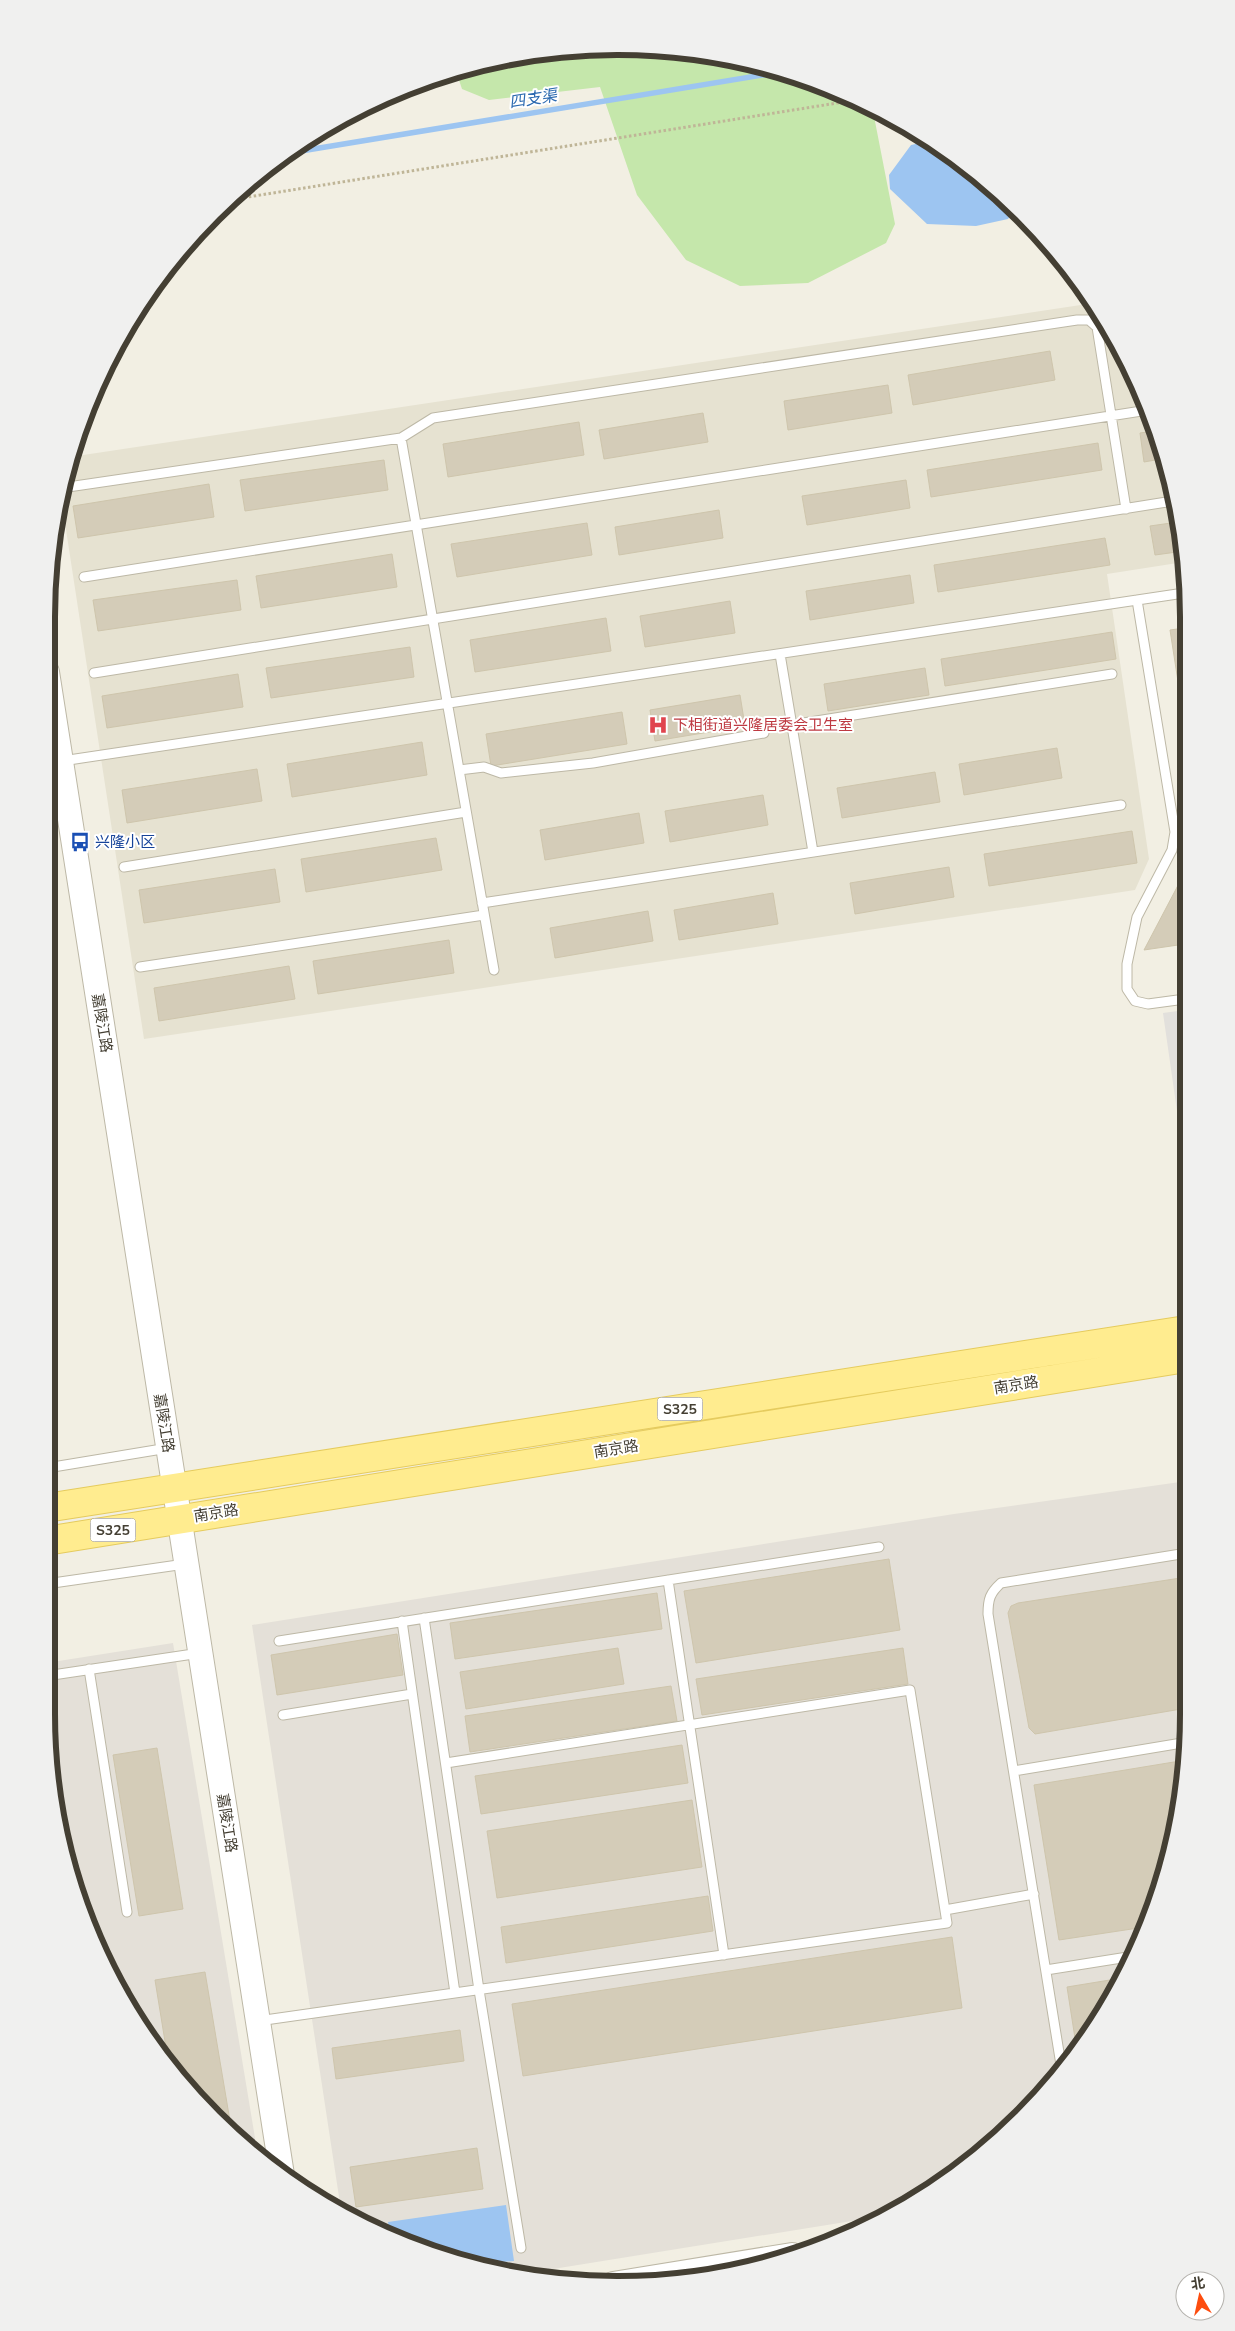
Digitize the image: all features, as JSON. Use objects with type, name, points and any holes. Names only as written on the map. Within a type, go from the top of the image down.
[{"type":"main road","name":"南京路","points":[[55,1507],[1180,1331]]},
{"type":"main road","name":"南京路","points":[[55,1540],[1180,1359]]},
{"type":"street","name":"嘉陵江路","points":[[55,719],[280,2164]]},
{"type":"lane","points":[[71,487],[401,438],[433,418],[1077,320],[1090,320],[1097,327],[1126,509]]},
{"type":"lane","points":[[84,577],[1140,411]]},
{"type":"lane","points":[[401,438],[494,970]]},
{"type":"lane","points":[[94,673],[1168,502]]},
{"type":"lane","points":[[62,761],[1179,594]]},
{"type":"lane","points":[[1137,600],[1175,832],[1172,850],[1137,917],[1127,964],[1127,989],[1135,1001],[1148,1004],[1180,1000]]},
{"type":"lane","points":[[780,654],[813,852]]},
{"type":"lane","points":[[791,725],[1112,674]]},
{"type":"lane","points":[[459,770],[484,767],[502,773],[593,763],[764,733]]},
{"type":"lane","points":[[482,903],[1121,805]]},
{"type":"lane","points":[[124,867],[466,812]]},
{"type":"lane","points":[[140,967],[484,915]]},
{"type":"lane","points":[[55,1467],[168,1448]]},
{"type":"lane","points":[[279,1640],[880,1547]]},
{"type":"lane","points":[[1060,2060],[988,1614],[988,1602],[991,1592],[1001,1583],[1180,1554]]},
{"type":"lane","points":[[55,1583],[187,1564]]},
{"type":"lane","points":[[668,1580],[724,1955]]},
{"type":"lane","points":[[424,1618],[479,1990],[521,2248]]},
{"type":"lane","points":[[402,1621],[454,1993]]},
{"type":"lane","points":[[55,1675],[200,1653]]},
{"type":"lane","points":[[89,1670],[127,1912]]},
{"type":"lane","points":[[258,2022],[947,1923],[910,1690],[446,1763]]},
{"type":"lane","points":[[283,1715],[412,1694]]},
{"type":"lane","points":[[1014,1771],[1179,1743]]},
{"type":"lane","points":[[945,1910],[1034,1894]]},
{"type":"lane","points":[[1046,1970],[1124,1958]]},
{"type":"path","points":[[244,198],[842,102]]},
{"type":"shaded area","points":[[1085,304],[1105,336],[1137,402],[1161,472],[1175,544],[1177,563],[1107,574],[1149,859],[1135,890],[144,1039],[64,518],[79,456]]},
{"type":"shaded area","points":[[1180,1011],[1180,1111],[1177,1111],[1163,1013]]},
{"type":"shaded area","points":[[1180,1482],[1179,1750],[1175,1787],[1161,1859],[1137,1929],[1105,1995],[1064,2056],[1040,2084],[1015,2111],[960,2160],[899,2201],[864,2219],[542,2271],[472,2257],[437,2246],[402,2233],[340,2203],[252,1625],[954,1514]]},
{"type":"shaded area","points":[[173,1643],[256,2144],[220,2111],[171,2056],[130,1995],[98,1929],[74,1859],[60,1787],[56,1750],[55,1662]]},
{"type":"green space","points":[[581,56],[654,56],[691,60],[763,74],[833,98],[874,117],[895,224],[886,243],[808,283],[740,286],[686,260],[637,195],[600,87],[489,100],[462,89],[458,78],[472,74],[544,60]]},
{"type":"green space","points":[[1177,1111],[1180,1111],[1180,1130]]},
{"type":"water","points":[[919,143],[960,171],[1010,216],[1008,219],[976,226],[927,224],[890,189],[889,175],[911,145]]},
{"type":"water","points":[[506,2205],[514,2261],[497,2263],[472,2257],[402,2233],[389,2227],[388,2222]]},
{"type":"building","points":[[1050,351],[1055,380],[913,405],[908,375]]},
{"type":"building","points":[[888,385],[892,413],[788,430],[784,401]]},
{"type":"building","points":[[703,413],[708,442],[604,459],[599,430]]},
{"type":"building","points":[[579,422],[584,455],[448,477],[443,444]]},
{"type":"building","points":[[1148,432],[1157,460],[1144,462],[1140,433]]},
{"type":"building","points":[[1098,443],[1102,470],[931,497],[927,470]]},
{"type":"building","points":[[384,460],[388,490],[245,511],[240,480]]},
{"type":"building","points":[[906,480],[910,508],[807,525],[802,496]]},
{"type":"building","points":[[209,484],[214,517],[78,538],[73,506]]},
{"type":"building","points":[[719,510],[723,538],[619,555],[615,527]]},
{"type":"building","points":[[587,523],[592,555],[457,577],[451,544]]},
{"type":"building","points":[[1171,523],[1176,552],[1155,555],[1150,526]]},
{"type":"building","points":[[1105,538],[1110,565],[938,592],[934,565]]},
{"type":"building","points":[[392,554],[397,587],[261,608],[256,576]]},
{"type":"building","points":[[910,575],[914,603],[810,620],[806,591]]},
{"type":"building","points":[[237,580],[241,610],[98,631],[93,600]]},
{"type":"building","points":[[730,601],[735,633],[645,647],[640,616]]},
{"type":"building","points":[[606,618],[611,651],[475,672],[470,640]]},
{"type":"building","points":[[1180,629],[1180,694],[1170,630]]},
{"type":"building","points":[[1112,632],[1116,659],[945,686],[941,659]]},
{"type":"building","points":[[410,647],[414,677],[271,698],[266,668]]},
{"type":"building","points":[[925,668],[929,695],[828,711],[824,684]]},
{"type":"building","points":[[238,674],[243,707],[107,728],[102,696]]},
{"type":"building","points":[[740,695],[745,726],[655,741],[650,710]]},
{"type":"building","points":[[622,712],[627,744],[491,766],[486,734]]},
{"type":"building","points":[[422,742],[427,775],[292,797],[287,764]]},
{"type":"building","points":[[1057,748],[1062,778],[964,795],[959,764]]},
{"type":"building","points":[[257,769],[262,801],[127,823],[122,790]]},
{"type":"building","points":[[935,772],[940,802],[842,818],[837,788]]},
{"type":"building","points":[[763,795],[768,825],[670,842],[665,811]]},
{"type":"building","points":[[639,813],[644,843],[545,860],[540,830]]},
{"type":"building","points":[[1132,831],[1137,863],[989,886],[984,854]]},
{"type":"building","points":[[436,838],[442,870],[306,892],[301,859]]},
{"type":"building","points":[[949,867],[954,897],[855,914],[850,883]]},
{"type":"building","points":[[275,869],[280,902],[144,923],[139,890]]},
{"type":"building","points":[[1180,882],[1180,945],[1144,950]]},
{"type":"building","points":[[773,893],[778,924],[679,940],[674,910]]},
{"type":"building","points":[[648,911],[653,941],[555,958],[550,928]]},
{"type":"building","points":[[449,940],[454,973],[318,994],[313,961]]},
{"type":"building","points":[[289,966],[295,999],[159,1021],[154,988]]},
{"type":"building","points":[[889,1559],[900,1630],[696,1663],[684,1591]]},
{"type":"building","points":[[1180,1578],[1180,1709],[1035,1734],[1029,1728],[1008,1613],[1011,1606],[1018,1603]]},
{"type":"building","points":[[657,1593],[662,1629],[455,1659],[450,1623]]},
{"type":"building","points":[[397,1634],[403,1675],[277,1695],[271,1655]]},
{"type":"building","points":[[618,1648],[624,1684],[466,1709],[460,1672]]},
{"type":"building","points":[[903,1648],[908,1684],[702,1715],[696,1679]]},
{"type":"building","points":[[671,1686],[677,1721],[470,1752],[465,1716]]},
{"type":"building","points":[[682,1745],[688,1783],[481,1814],[475,1776]]},
{"type":"building","points":[[157,1748],[183,1909],[139,1916],[113,1755]]},
{"type":"building","points":[[1178,1761],[1169,1823],[1161,1859],[1137,1928],[1059,1940],[1034,1785]]},
{"type":"building","points":[[692,1800],[702,1867],[497,1898],[487,1831]]},
{"type":"building","points":[[708,1896],[713,1931],[506,1963],[501,1927]]},
{"type":"building","points":[[952,1937],[962,2008],[523,2076],[512,2004]]},
{"type":"building","points":[[205,1972],[230,2120],[195,2084],[166,2049],[155,1980]]},
{"type":"building","points":[[1113,1979],[1075,2040],[1067,1987]]},
{"type":"building","points":[[130,1988],[132,1997],[130,1995],[127,1989]]},
{"type":"building","points":[[460,2030],[464,2061],[336,2079],[332,2048]]},
{"type":"building","points":[[477,2148],[483,2189],[356,2207],[350,2167]]},
{"type":"waterway","name":"四支渠","points":[[304,150],[765,75]]},
{"type":"place","name":"下相街道兴隆居委会卫生室","points":[[658,725]]},
{"type":"place","name":"兴隆小区","points":[[80,842]]}]
